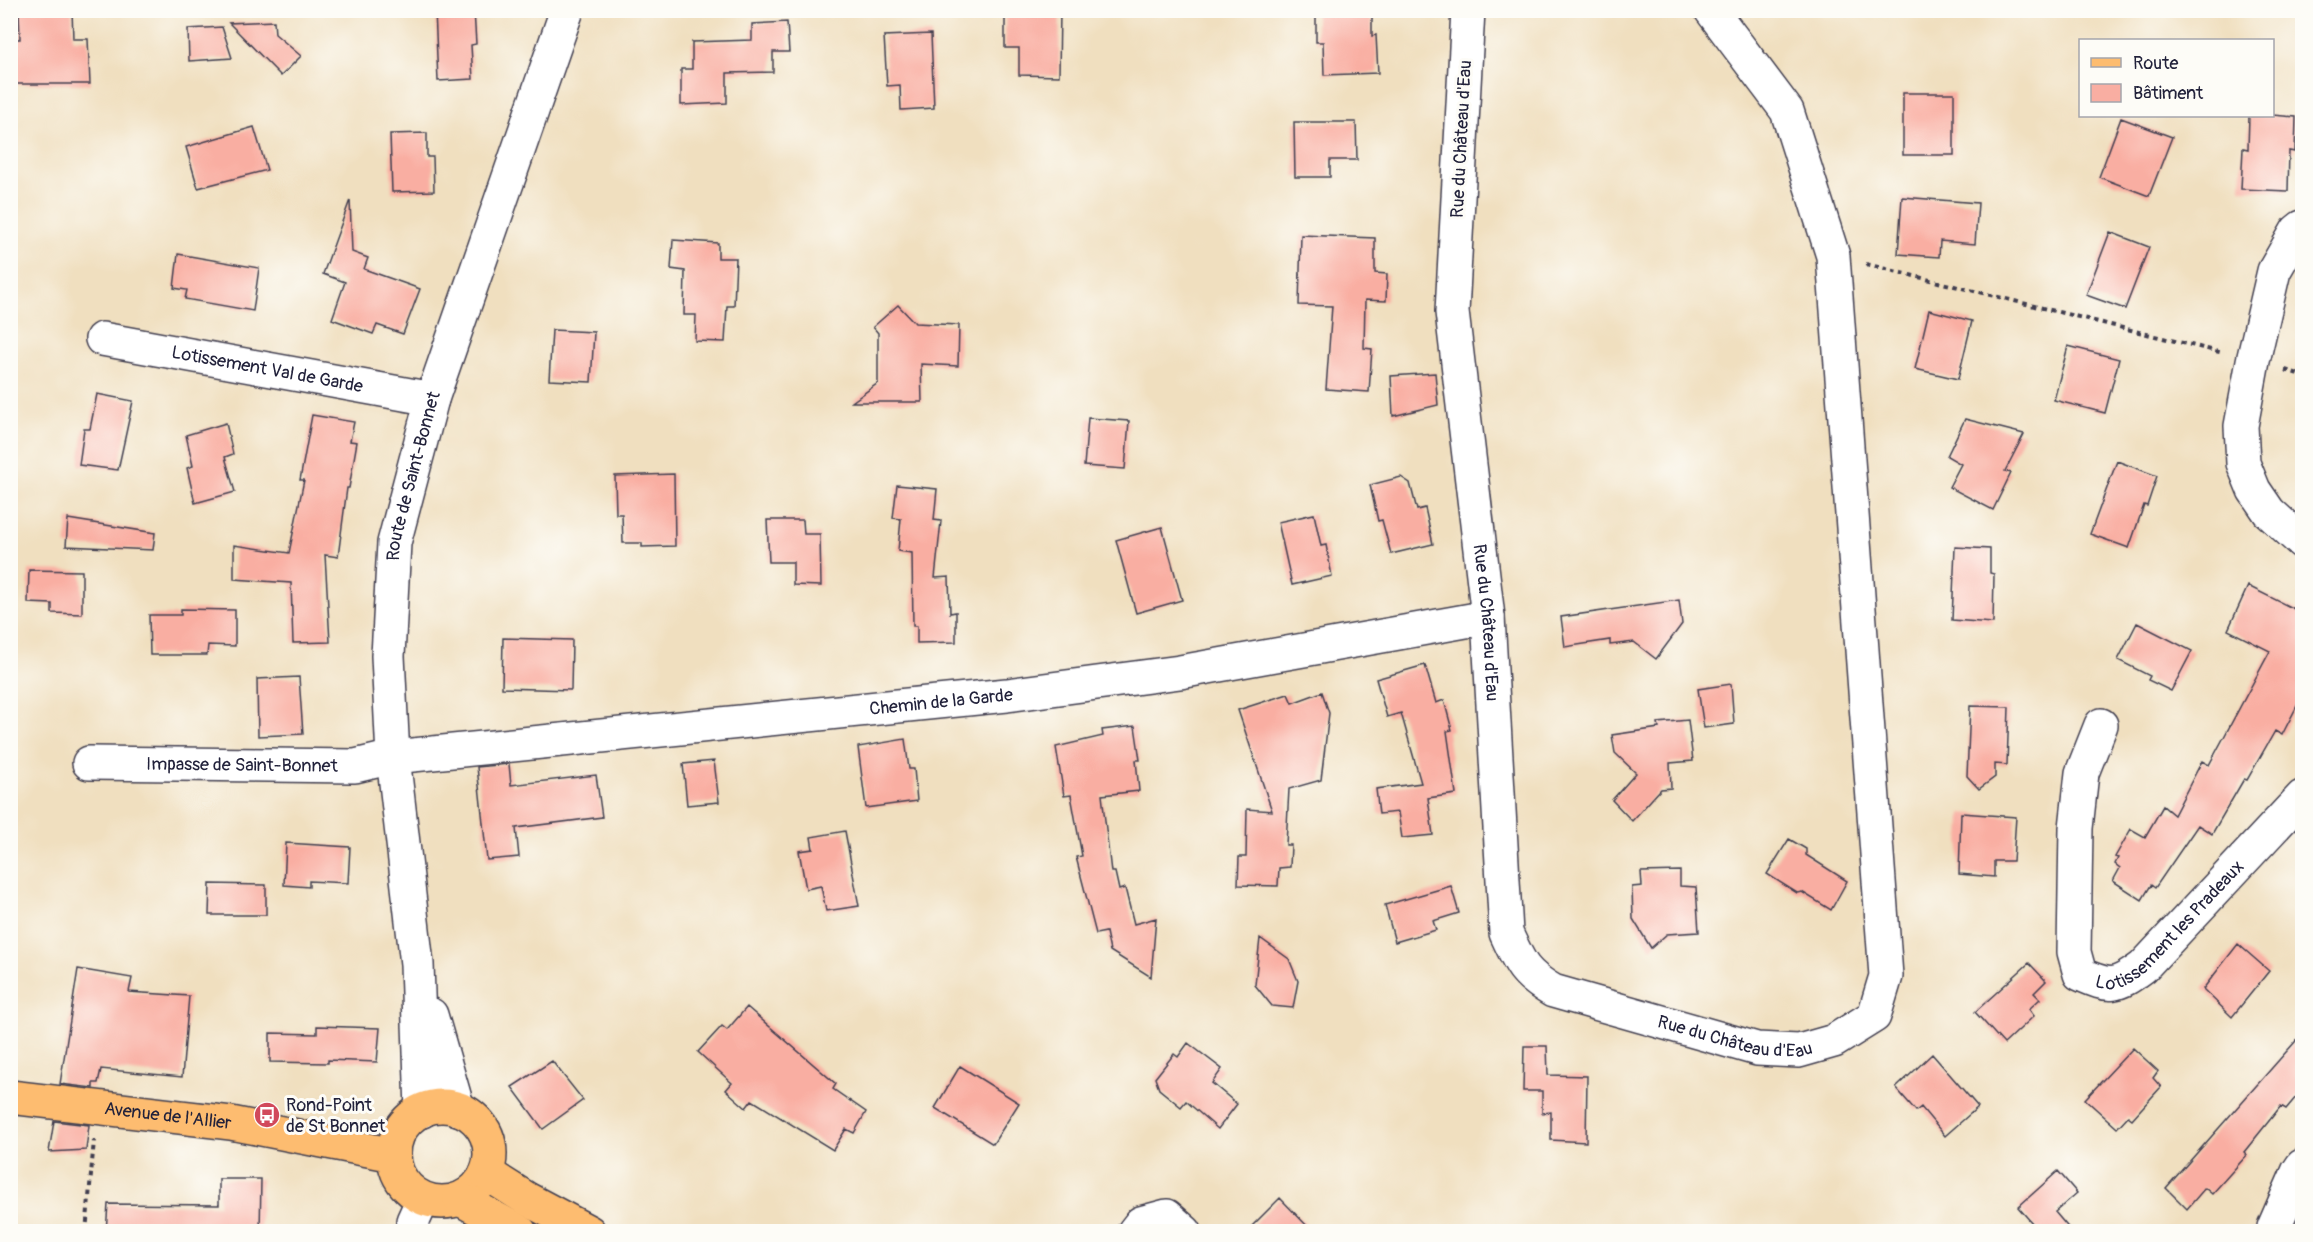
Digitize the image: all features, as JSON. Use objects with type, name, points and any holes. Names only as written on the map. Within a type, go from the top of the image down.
[{"type":"main road","name":"Avenue de l'Allier","points":[[10,1097],[231,1123],[394,1155]]},
{"type":"main road","points":[[439,1106],[458,1109],[474,1119],[485,1134],[490,1154],[486,1173],[476,1189],[460,1199],[442,1203],[423,1199],[407,1187],[397,1173],[394,1155],[397,1137],[408,1120],[422,1111],[439,1106]]},
{"type":"main road","points":[[486,1173],[527,1199],[589,1232]]},
{"type":"main road","points":[[460,1199],[520,1232]]},
{"type":"street","name":"Route de Saint-Bonnet","points":[[422,1111],[417,964],[393,757],[388,656],[394,543],[432,399],[567,10]]},
{"type":"street","name":"Rue du Château d'Eau","points":[[1468,10],[1452,312],[1488,618],[1506,933],[1520,964],[1534,980],[1553,991],[1757,1049],[1799,1051],[1834,1041],[1874,1016],[1886,976],[1833,256],[1787,111],[1712,10]]},
{"type":"street","points":[[2302,227],[2297,231],[2274,271],[2241,426],[2243,463],[2254,490],[2270,512],[2302,542]]},
{"type":"street","name":"Lotissement Val de Garde","points":[[102,339],[432,399]]},
{"type":"street","name":"Chemin de la Garde","points":[[393,757],[1007,695],[1180,672],[1488,618]]},
{"type":"street","name":"Lotissement les Pradeaux","points":[[2102,725],[2082,773],[2076,828],[2074,952],[2080,974],[2101,984],[2122,982],[2143,968],[2302,797]]},
{"type":"street","name":"Impasse de Saint-Bonnet","points":[[89,763],[355,766],[393,757]]},
{"type":"street","name":"Route de Saint-Bonnet","points":[[417,964],[458,1109]]},
{"type":"street","points":[[2274,1227],[2302,1166]]},
{"type":"street","points":[[413,1232],[413,1221],[423,1199]]},
{"type":"street","points":[[1134,1232],[1141,1223],[1167,1216],[1185,1232]]},
{"type":"path","points":[[1833,256],[2302,375]]},
{"type":"path","points":[[86,1232],[97,1106]]},
{"type":"building","points":[[19,10],[72,10],[73,39],[88,39],[90,84],[12,84],[10,39],[20,39]]},
{"type":"building","points":[[435,10],[474,10],[476,44],[471,45],[473,79],[438,81]]},
{"type":"building","points":[[1020,10],[1060,10],[1059,76],[1019,75],[1019,48],[1005,48],[1005,15],[1019,15]]},
{"type":"building","points":[[1316,10],[1372,10],[1372,36],[1376,35],[1378,73],[1324,75],[1323,42],[1316,42]]},
{"type":"building","points":[[274,21],[275,34],[301,56],[281,76],[229,23]]},
{"type":"building","points":[[787,22],[789,52],[773,52],[773,72],[727,73],[727,103],[681,105],[681,69],[692,69],[692,42],[752,40],[752,24]]},
{"type":"building","points":[[222,27],[232,58],[189,61],[188,29]]},
{"type":"building","points":[[931,34],[934,108],[901,110],[900,85],[887,86],[884,36]]},
{"type":"building","points":[[1903,93],[1954,93],[1954,155],[1903,155]]},
{"type":"building","points":[[2274,115],[2296,117],[2295,152],[2289,151],[2288,191],[2241,189],[2243,148],[2248,149],[2249,117],[2274,117]]},
{"type":"building","points":[[2121,118],[2172,137],[2149,196],[2099,177]]},
{"type":"building","points":[[1294,122],[1356,122],[1357,160],[1330,160],[1330,177],[1295,177]]},
{"type":"building","points":[[254,127],[267,170],[198,188],[186,147]]},
{"type":"building","points":[[427,133],[427,157],[433,157],[434,191],[392,192],[390,134]]},
{"type":"building","points":[[1902,197],[1978,203],[1975,244],[1940,241],[1939,257],[1898,254]]},
{"type":"building","points":[[350,200],[352,252],[368,258],[364,269],[420,289],[403,334],[377,325],[373,334],[332,319],[345,282],[323,274]]},
{"type":"building","points":[[2110,232],[2149,247],[2125,309],[2086,295]]},
{"type":"building","points":[[1301,235],[1375,238],[1375,273],[1387,274],[1386,301],[1365,300],[1364,348],[1372,349],[1369,392],[1326,389],[1332,306],[1299,305]]},
{"type":"building","points":[[673,240],[718,243],[718,258],[736,258],[734,306],[727,306],[725,342],[695,341],[696,315],[684,315],[685,271],[671,269]]},
{"type":"building","points":[[178,254],[259,268],[253,311],[185,299],[187,290],[174,288]]},
{"type":"building","points":[[898,305],[915,323],[959,325],[958,366],[921,364],[922,402],[852,402],[878,383],[878,333],[873,327]]},
{"type":"building","points":[[1929,310],[1972,321],[1958,379],[1915,369]]},
{"type":"building","points":[[552,330],[594,332],[591,382],[549,380]]},
{"type":"building","points":[[2068,346],[2119,359],[2105,413],[2054,400]]},
{"type":"building","points":[[1435,373],[1438,405],[1393,416],[1391,376]]},
{"type":"building","points":[[97,394],[133,401],[118,470],[79,465],[84,429],[90,429]]},
{"type":"building","points":[[312,415],[354,422],[350,441],[357,442],[349,488],[347,488],[338,557],[325,555],[330,642],[293,643],[291,583],[234,579],[234,545],[289,553],[304,480],[300,480]]},
{"type":"building","points":[[1088,418],[1129,421],[1125,469],[1084,466]]},
{"type":"building","points":[[1965,419],[2024,434],[2005,471],[2011,473],[1993,510],[1949,487],[1961,464],[1947,456]]},
{"type":"building","points":[[226,423],[233,454],[225,457],[235,492],[195,503],[187,468],[193,466],[186,435]]},
{"type":"building","points":[[2117,461],[2157,476],[2129,548],[2090,534]]},
{"type":"building","points":[[674,474],[675,546],[642,547],[642,543],[623,543],[622,514],[616,514],[615,476]]},
{"type":"building","points":[[1401,477],[1410,483],[1417,510],[1425,508],[1433,544],[1391,554],[1382,520],[1378,521],[1370,485]]},
{"type":"building","points":[[897,485],[937,489],[934,520],[941,521],[935,578],[949,577],[950,613],[956,612],[956,642],[917,643],[917,626],[913,626],[912,553],[898,551],[901,519],[893,518]]},
{"type":"building","points":[[1314,514],[1321,546],[1326,545],[1332,576],[1292,585],[1278,522]]},
{"type":"building","points":[[68,519],[155,533],[153,550],[66,546]]},
{"type":"building","points":[[767,520],[803,520],[804,534],[820,534],[821,586],[793,585],[793,562],[769,562]]},
{"type":"building","points":[[1162,527],[1182,600],[1136,613],[1116,540]]},
{"type":"building","points":[[1955,547],[1990,549],[1990,573],[1994,574],[1993,623],[1952,620]]},
{"type":"building","points":[[29,570],[82,571],[82,614],[52,613],[52,604],[28,603]]},
{"type":"building","points":[[2248,586],[2302,613],[2302,696],[2282,735],[2275,731],[2212,834],[2198,825],[2155,888],[2151,885],[2142,900],[2113,881],[2120,868],[2115,864],[2118,858],[2115,857],[2131,829],[2145,837],[2163,806],[2174,815],[2202,761],[2209,765],[2270,651],[2228,630]]},
{"type":"building","points":[[1679,600],[1682,624],[1656,659],[1634,642],[1610,645],[1610,640],[1565,647],[1561,617]]},
{"type":"building","points":[[181,609],[235,610],[235,646],[208,645],[207,655],[150,655],[149,615],[181,615]]},
{"type":"building","points":[[2137,623],[2192,651],[2171,691],[2148,680],[2150,676],[2118,660]]},
{"type":"building","points":[[503,638],[572,640],[571,690],[502,688]]},
{"type":"building","points":[[1425,665],[1436,703],[1444,700],[1452,730],[1447,731],[1456,794],[1428,798],[1433,835],[1402,838],[1398,812],[1379,814],[1376,789],[1421,783],[1401,713],[1387,717],[1376,679]]},
{"type":"building","points":[[299,677],[303,734],[258,736],[257,679]]},
{"type":"building","points":[[1731,684],[1734,724],[1704,728],[1698,689]]},
{"type":"building","points":[[1322,692],[1329,713],[1321,780],[1289,789],[1286,845],[1291,845],[1290,867],[1279,868],[1278,886],[1238,885],[1239,857],[1246,857],[1247,809],[1272,811],[1238,710],[1288,694],[1292,703]]},
{"type":"building","points":[[1970,706],[2009,707],[2007,765],[1995,764],[1995,777],[1979,789],[1967,776]]},
{"type":"building","points":[[1688,720],[1693,761],[1670,763],[1671,788],[1661,789],[1632,821],[1612,800],[1636,773],[1615,753],[1612,735],[1659,728],[1658,723]]},
{"type":"building","points":[[1135,726],[1140,760],[1136,760],[1139,791],[1102,795],[1111,872],[1115,872],[1119,890],[1125,888],[1134,924],[1156,918],[1151,977],[1110,951],[1106,932],[1096,934],[1076,857],[1082,856],[1071,795],[1064,796],[1056,747],[1103,736],[1102,730]]},
{"type":"building","points":[[905,739],[909,769],[914,769],[917,801],[866,808],[858,747]]},
{"type":"building","points":[[714,761],[719,802],[687,805],[683,764]]},
{"type":"building","points":[[509,764],[511,785],[596,775],[602,817],[516,828],[519,857],[487,860],[477,767]]},
{"type":"building","points":[[1961,813],[2016,817],[2013,861],[1994,861],[1994,877],[1959,874]]},
{"type":"building","points":[[845,831],[859,906],[826,911],[821,886],[806,889],[799,851],[813,849],[811,837]]},
{"type":"building","points":[[1789,839],[1806,849],[1806,855],[1847,881],[1831,910],[1802,892],[1797,893],[1767,874]]},
{"type":"building","points":[[286,843],[350,847],[348,883],[309,881],[309,887],[284,885]]},
{"type":"building","points":[[1680,871],[1680,886],[1696,887],[1699,932],[1667,934],[1651,948],[1633,919],[1632,887],[1642,886],[1641,872]]},
{"type":"building","points":[[210,884],[266,885],[266,915],[209,915]]},
{"type":"building","points":[[1451,886],[1459,913],[1433,921],[1436,930],[1395,942],[1385,905]]},
{"type":"building","points":[[1260,938],[1289,959],[1298,981],[1293,1008],[1272,1006],[1255,985]]},
{"type":"building","points":[[2238,944],[2269,971],[2232,1017],[2203,989]]},
{"type":"building","points":[[2029,963],[2046,981],[2034,993],[2040,999],[2029,1009],[2034,1016],[2004,1044],[1975,1012]]},
{"type":"building","points":[[78,969],[132,978],[129,992],[189,996],[182,1077],[101,1069],[98,1083],[93,1083],[93,1088],[60,1084]]},
{"type":"building","points":[[747,1007],[836,1084],[833,1089],[866,1112],[854,1133],[846,1129],[833,1150],[752,1100],[746,1108],[726,1090],[732,1083],[698,1052],[722,1026],[727,1030]]},
{"type":"building","points":[[317,1026],[380,1028],[377,1062],[328,1060],[328,1063],[270,1062],[270,1033],[317,1034]]},
{"type":"building","points":[[2302,1034],[2302,1090],[2286,1109],[2281,1106],[2244,1152],[2247,1155],[2212,1194],[2205,1188],[2187,1209],[2166,1188]]},
{"type":"building","points":[[1188,1043],[1222,1069],[1212,1083],[1237,1104],[1218,1129],[1186,1101],[1181,1107],[1159,1089],[1155,1078],[1174,1054],[1178,1057]]},
{"type":"building","points":[[1524,1046],[1547,1046],[1548,1075],[1587,1076],[1586,1142],[1551,1140],[1551,1112],[1542,1113],[1542,1091],[1523,1091]]},
{"type":"building","points":[[2133,1048],[2158,1071],[2153,1078],[2161,1087],[2132,1119],[2128,1116],[2117,1128],[2085,1099]]},
{"type":"building","points":[[1932,1054],[1978,1107],[1945,1136],[1921,1107],[1916,1111],[1896,1088]]},
{"type":"building","points":[[552,1061],[583,1100],[543,1129],[512,1087]]},
{"type":"building","points":[[960,1066],[1019,1103],[993,1144],[935,1108]]},
{"type":"building","points":[[54,1121],[89,1125],[86,1150],[49,1152]]},
{"type":"building","points":[[2058,1171],[2077,1193],[2055,1212],[2072,1232],[2040,1232],[2018,1207]]},
{"type":"building","points":[[219,1179],[261,1179],[260,1232],[106,1232],[108,1204],[219,1205]]},
{"type":"building","points":[[1280,1198],[1313,1232],[1246,1232]]},
{"type":"place","name":"Rond-Point de St Bonnet","points":[[267,1115]]}]
